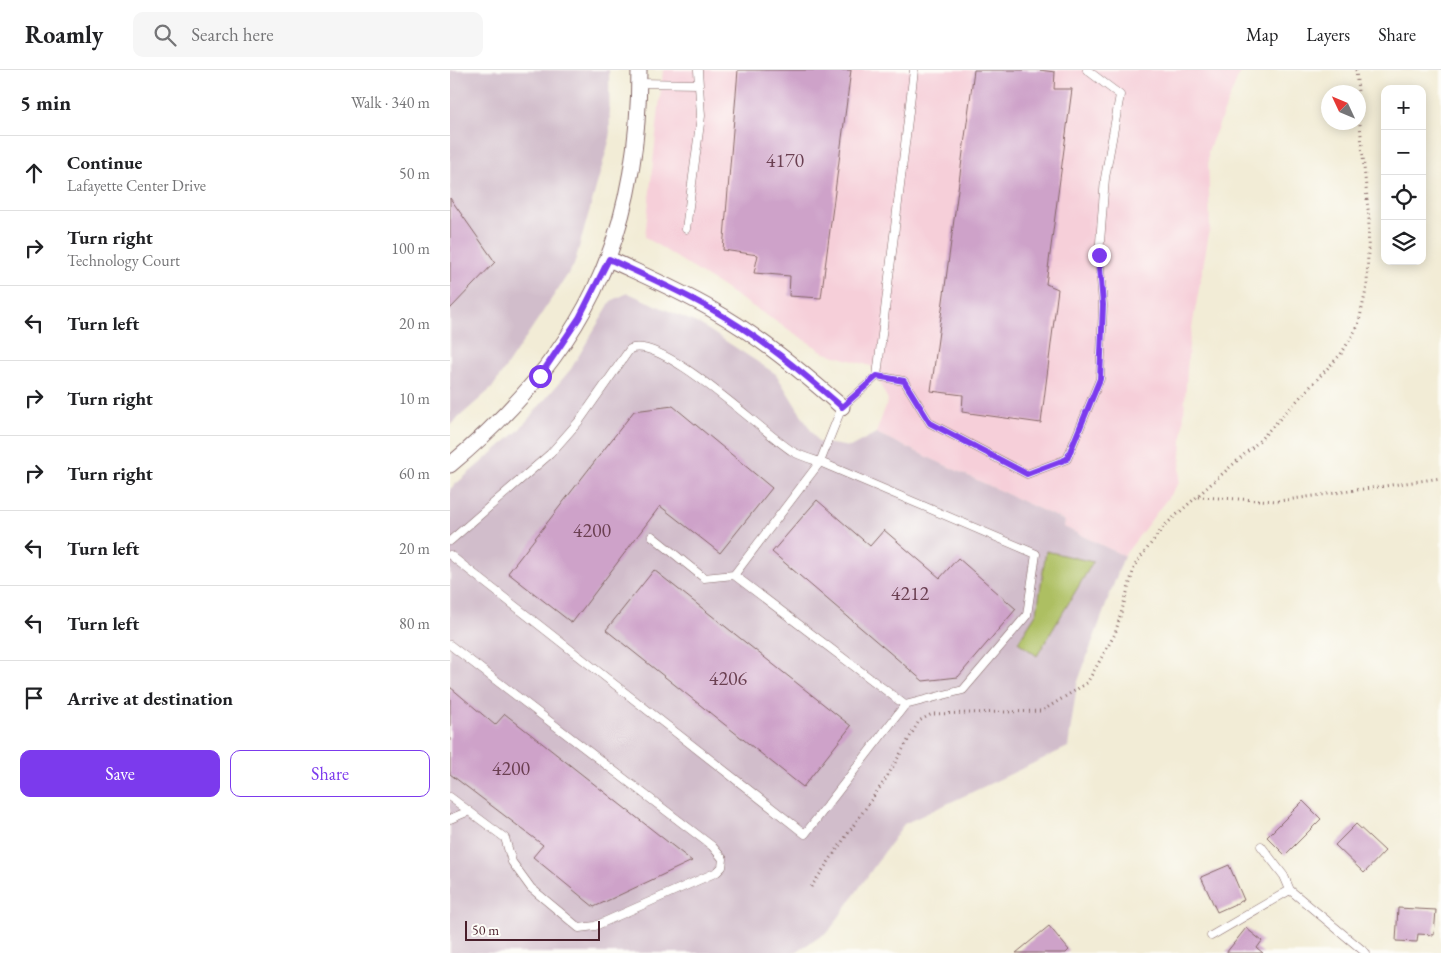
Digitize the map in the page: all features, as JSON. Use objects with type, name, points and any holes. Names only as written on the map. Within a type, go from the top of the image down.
[{"type":"street","points":[[450,465],[509,412],[540,376],[579,318],[609,259],[619,229],[634,156],[639,77]]},
{"type":"street","points":[[609,259],[686,295],[752,335],[801,372],[842,407]]},
{"type":"lane","points":[[686,229],[701,116],[698,70]]},
{"type":"lane","points":[[734,575],[820,462],[842,407],[877,376],[914,70]]},
{"type":"lane","points":[[877,376],[904,381],[930,423],[1027,474],[1067,459],[1100,379],[1103,305],[1099,255],[1105,178],[1120,95],[1087,70]]},
{"type":"lane","points":[[639,77],[698,84]]},
{"type":"lane","points":[[450,540],[550,454],[580,420],[624,357],[635,347],[651,349],[696,376],[792,451],[1036,554],[1027,615],[963,690],[905,706],[805,834],[450,555]]},
{"type":"lane","points":[[652,536],[704,578],[734,575],[905,706]]},
{"type":"lane","points":[[450,645],[712,846],[723,859],[722,867],[717,872],[595,926],[579,928],[531,888],[512,862],[505,838],[450,797]]},
{"type":"lane","points":[[450,820],[469,811]]},
{"type":"lane","points":[[1261,846],[1284,876],[1290,890],[1366,953]]},
{"type":"lane","points":[[1211,936],[1290,890]]},
{"type":"path","points":[[1356,70],[1357,85]]},
{"type":"path","points":[[811,887],[892,769],[919,721],[932,714],[1042,711],[1087,683],[1115,634],[1135,565],[1164,526],[1270,429],[1341,354],[1358,326],[1367,286],[1369,219],[1360,130]]},
{"type":"path","points":[[1197,496],[1279,501],[1441,478]]},
{"type":"shaded area","points":[[450,70],[609,70],[610,138],[574,265],[492,388],[450,425]]},
{"type":"shaded area","points":[[663,70],[1241,70],[1208,151],[1210,228],[1189,344],[1179,483],[1124,556],[1064,527],[1065,521],[876,433],[888,400],[871,366],[825,353],[645,237]]},
{"type":"shaded area","points":[[628,293],[701,325],[776,374],[818,442],[850,447],[876,433],[1065,521],[1064,527],[1124,556],[1077,684],[1068,747],[904,824],[829,931],[794,953],[450,953],[450,489],[518,431],[571,369],[611,301]]},
{"type":"green space","points":[[1046,551],[1093,562],[1037,656],[1018,642],[1037,612]]},
{"type":"building","points":[[738,70],[851,70],[821,298],[789,296],[790,276],[754,273],[758,255],[723,250]]},
{"type":"building","points":[[974,70],[1039,70],[1055,72],[1054,89],[1072,89],[1046,284],[1058,289],[1041,423],[962,412],[963,395],[931,391]]},
{"type":"building","points":[[450,198],[495,262],[450,309]]},
{"type":"building","points":[[673,406],[772,488],[720,553],[660,506],[572,623],[508,573],[634,411]]},
{"type":"building","points":[[817,500],[870,546],[884,530],[940,578],[958,558],[1016,609],[958,677],[923,681],[772,552]]},
{"type":"building","points":[[654,570],[851,726],[803,787],[606,630]]},
{"type":"building","points":[[450,687],[495,725],[505,714],[692,861],[594,907],[533,857],[543,845],[450,774]]},
{"type":"building","points":[[1303,801],[1321,819],[1285,855],[1267,837]]},
{"type":"building","points":[[1356,824],[1385,851],[1364,873],[1335,845]]},
{"type":"building","points":[[1229,865],[1244,900],[1217,912],[1201,877]]},
{"type":"building","points":[[1398,908],[1436,910],[1434,935],[1418,934],[1417,942],[1396,941]]},
{"type":"building","points":[[1049,926],[1069,950],[1066,953],[1016,953]]},
{"type":"building","points":[[1246,928],[1262,941],[1257,948],[1263,953],[1226,953]]},
{"type":"route","points":[[540,376],[579,318],[609,259],[668,286],[711,309],[752,335],[801,372],[842,407],[877,376],[904,381],[930,423],[1027,474],[1067,459],[1100,379],[1103,305],[1099,255]]}]
